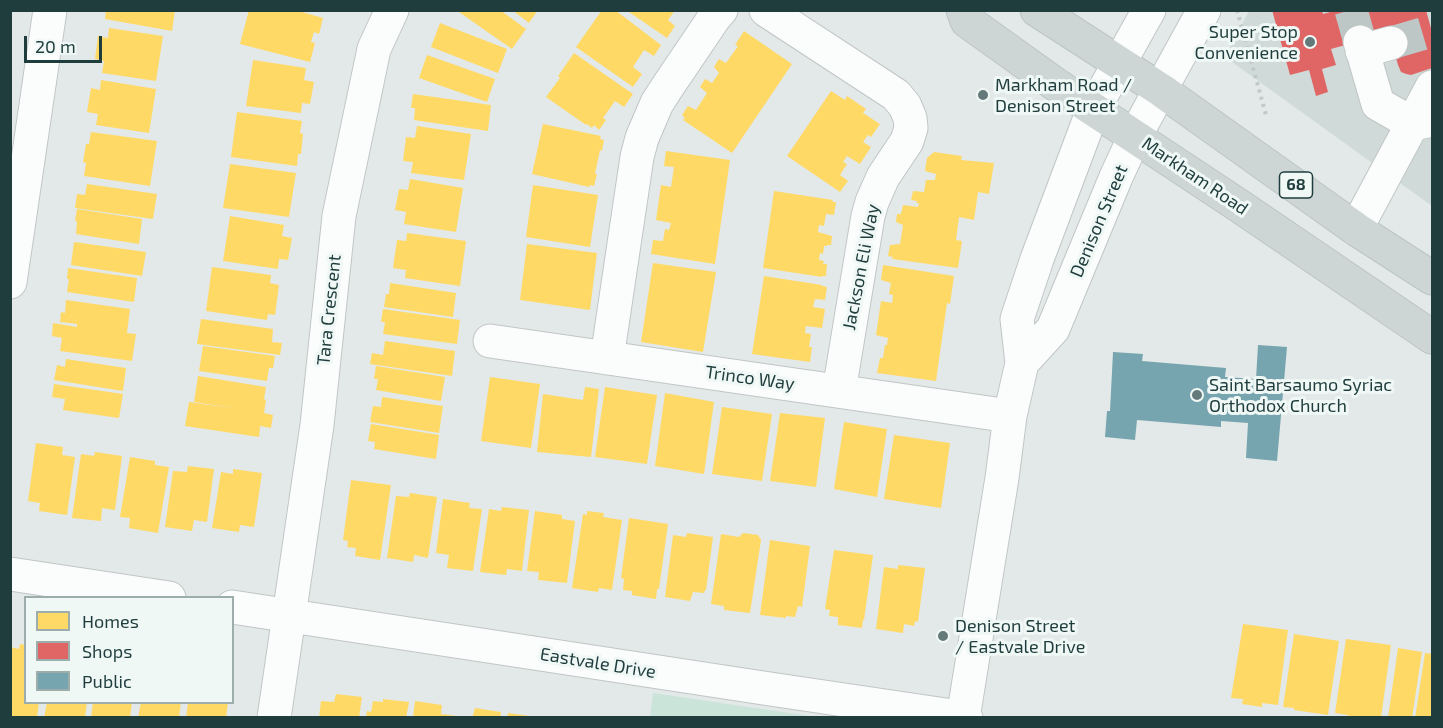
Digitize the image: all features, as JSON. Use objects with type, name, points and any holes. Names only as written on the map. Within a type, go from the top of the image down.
[{"type":"main road","name":"Markham Road","points":[[963,10],[967,21],[1093,110],[1432,337]]},
{"type":"main road","name":"68","points":[[1037,10],[1161,90],[1356,229],[1432,278]]},
{"type":"street","points":[[10,282],[50,10]]},
{"type":"street","name":"Tara Crescent","points":[[274,717],[317,425],[339,216],[374,49],[392,10]]},
{"type":"street","points":[[607,358],[637,157],[642,138],[657,103],[721,10]]},
{"type":"street","name":"Jackson Eli Way","points":[[766,10],[896,95],[905,106],[910,118],[911,128],[908,141],[883,177],[868,216],[839,391]]},
{"type":"street","name":"Denison Street","points":[[964,717],[1010,416],[1022,363],[1017,319],[1093,110],[1149,10]]},
{"type":"street","name":"Denison Street","points":[[1022,363],[1053,329],[1135,136],[1204,10]]},
{"type":"street","points":[[1371,45],[1378,104],[1423,122]]},
{"type":"street","points":[[1356,229],[1423,122],[1432,87]]},
{"type":"street","name":"Trinco Way","points":[[490,341],[1010,416]]},
{"type":"street","points":[[10,574],[162,596]]},
{"type":"street","name":"Eastvale Drive","points":[[234,607],[964,717]]},
{"type":"path","points":[[1237,10],[1266,115]]},
{"type":"shaded area","points":[[1249,11],[1432,11],[1432,206],[1225,57]]},
{"type":"green space","points":[[653,693],[817,717],[650,717]]},
{"type":"building: Homes","points":[[106,10],[175,10],[172,31],[105,19]]},
{"type":"building: Homes","points":[[249,10],[295,10],[323,18],[319,34],[314,32],[311,42],[315,43],[310,62],[240,44]]},
{"type":"building: Homes","points":[[456,10],[500,10],[526,29],[512,49]]},
{"type":"building: Homes","points":[[512,10],[538,10],[529,23]]},
{"type":"building: Homes","points":[[602,10],[615,10],[661,45],[654,56],[644,50],[633,67],[642,74],[633,87],[576,47]]},
{"type":"building: Homes","points":[[626,10],[675,10],[668,20],[675,26],[667,38]]},
{"type":"building: Homes","points":[[440,23],[507,49],[498,73],[431,47]]},
{"type":"building: Homes","points":[[109,28],[163,36],[156,81],[102,73],[104,61],[95,59],[98,36],[108,38]]},
{"type":"building: Homes","points":[[744,31],[792,64],[732,153],[683,120],[685,118],[682,115],[688,106],[696,110],[707,93],[700,87],[705,79],[712,83],[719,73],[714,67],[719,59],[726,63],[738,46],[735,45]]},
{"type":"building: Homes","points":[[574,53],[633,94],[624,107],[615,101],[603,118],[606,120],[599,130],[594,125],[592,128],[586,125],[546,97]]},
{"type":"building: Homes","points":[[427,55],[495,79],[487,102],[419,78]]},
{"type":"building: Homes","points":[[253,60],[306,68],[304,80],[314,82],[310,104],[302,103],[301,113],[246,106]]},
{"type":"building: Homes","points":[[101,80],[156,89],[149,133],[96,125],[98,114],[87,112],[91,88],[100,90]]},
{"type":"building: Homes","points":[[831,91],[845,100],[847,96],[866,109],[863,113],[880,124],[871,137],[868,135],[863,142],[871,147],[860,164],[847,156],[843,162],[847,164],[840,175],[848,181],[840,192],[787,156]]},
{"type":"building: Homes","points":[[413,94],[491,105],[488,131],[414,120],[415,108],[411,108]]},
{"type":"building: Homes","points":[[237,112],[302,121],[301,154],[298,154],[297,166],[231,157]]},
{"type":"building: Homes","points":[[543,124],[601,136],[600,139],[604,140],[594,186],[589,187],[532,174]]},
{"type":"building: Homes","points":[[417,126],[471,134],[464,180],[411,173],[413,162],[403,161],[406,137],[415,138]]},
{"type":"building: Homes","points":[[91,132],[157,141],[150,186],[84,176],[86,163],[83,162]]},
{"type":"building: Homes","points":[[666,151],[730,160],[715,264],[651,254],[653,240],[663,241],[665,229],[669,230],[671,223],[656,220],[661,185],[671,187],[674,167],[664,166]]},
{"type":"building: Homes","points":[[934,152],[962,156],[961,160],[994,163],[989,194],[978,192],[974,220],[959,217],[956,240],[962,241],[958,268],[892,259],[893,257],[888,256],[890,245],[900,244],[903,225],[896,222],[897,214],[901,214],[903,205],[918,207],[917,201],[911,200],[913,191],[924,192],[926,180],[935,180],[936,174],[925,171],[927,158]]},
{"type":"building: Homes","points":[[230,164],[296,173],[289,217],[223,208]]},
{"type":"building: Homes","points":[[410,179],[463,188],[456,232],[404,224],[406,212],[395,210],[399,189],[408,190]]},
{"type":"building: Homes","points":[[87,184],[157,194],[153,219],[75,208],[77,194],[85,195]]},
{"type":"building: Homes","points":[[533,185],[598,195],[590,247],[526,237]]},
{"type":"building: Homes","points":[[774,191],[836,202],[834,215],[826,214],[824,226],[819,225],[818,232],[832,236],[831,245],[824,246],[823,254],[820,253],[819,260],[827,264],[826,276],[763,268]]},
{"type":"building: Homes","points":[[77,209],[142,219],[139,244],[76,234]]},
{"type":"building: Homes","points":[[230,216],[284,225],[282,236],[292,238],[288,260],[279,259],[278,269],[223,261]]},
{"type":"building: Homes","points":[[407,233],[466,241],[460,286],[405,278],[406,270],[393,268],[397,240],[406,241]]},
{"type":"building: Homes","points":[[74,242],[146,252],[142,276],[71,265]]},
{"type":"building: Homes","points":[[527,244],[597,253],[590,310],[520,300]]},
{"type":"building: Homes","points":[[653,263],[716,272],[703,352],[641,342]]},
{"type":"building: Homes","points":[[883,265],[954,276],[950,304],[947,303],[936,381],[877,373],[888,338],[876,335],[881,301],[892,303],[893,295],[889,294],[891,283],[881,280]]},
{"type":"building: Homes","points":[[212,267],[271,275],[270,283],[279,285],[275,315],[268,314],[267,320],[206,311]]},
{"type":"building: Homes","points":[[68,268],[137,278],[134,302],[67,292]]},
{"type":"building: Homes","points":[[764,276],[827,287],[825,300],[815,299],[813,307],[825,309],[822,328],[806,326],[805,333],[811,334],[810,362],[752,354]]},
{"type":"building: Homes","points":[[390,283],[456,293],[453,317],[384,307]]},
{"type":"building: Homes","points":[[66,300],[130,309],[127,333],[136,334],[132,361],[60,351],[62,338],[52,336],[53,323],[77,327],[77,324],[60,322],[61,312],[65,313]]},
{"type":"building: Homes","points":[[383,309],[460,320],[457,344],[383,334],[385,322],[381,322]]},
{"type":"building: Homes","points":[[201,319],[273,329],[272,342],[282,343],[280,355],[197,344]]},
{"type":"building: Homes","points":[[385,341],[455,351],[452,376],[370,364],[372,353],[383,355]]},
{"type":"building: Homes","points":[[203,346],[275,356],[273,368],[269,368],[267,381],[199,371]]},
{"type":"building: Homes","points":[[66,359],[126,368],[123,391],[54,380],[57,365],[65,367]]},
{"type":"building: Homes","points":[[376,366],[445,377],[441,401],[376,390],[378,379],[374,379]]},
{"type":"building: Homes","points":[[198,376],[266,387],[264,413],[273,415],[271,428],[260,426],[259,437],[185,426],[189,402],[238,409],[194,402]]},
{"type":"building: Homes","points":[[490,377],[540,384],[531,448],[481,441]]},
{"type":"building: Homes","points":[[54,384],[123,394],[119,418],[63,410],[65,399],[52,397]]},
{"type":"building: Homes","points":[[585,387],[599,389],[591,457],[537,452],[543,394],[583,400]]},
{"type":"building: Homes","points":[[605,387],[657,395],[647,464],[595,457]]},
{"type":"building: Homes","points":[[665,393],[714,402],[704,474],[655,466]]},
{"type":"building: Homes","points":[[382,397],[443,406],[439,433],[370,422],[373,406],[381,407]]},
{"type":"building: Homes","points":[[722,407],[772,414],[762,481],[712,474]]},
{"type":"building: Homes","points":[[780,413],[825,418],[816,487],[770,481]]},
{"type":"building: Homes","points":[[844,422],[887,429],[877,497],[834,489]]},
{"type":"building: Homes","points":[[371,424],[439,435],[436,459],[374,449],[375,442],[368,441]]},
{"type":"building: Homes","points":[[894,435],[950,443],[941,508],[884,499]]},
{"type":"building: Homes","points":[[36,443],[63,447],[62,455],[75,457],[67,515],[39,511],[40,503],[28,501]]},
{"type":"building: Homes","points":[[95,452],[122,456],[115,510],[102,508],[101,521],[72,518],[81,454],[94,456]]},
{"type":"building: Homes","points":[[130,457],[155,461],[155,465],[169,467],[158,533],[129,528],[130,518],[120,517]]},
{"type":"building: Homes","points":[[188,466],[214,469],[207,522],[194,520],[192,531],[165,527],[173,471],[187,472]]},
{"type":"building: Homes","points":[[233,469],[262,473],[254,527],[240,525],[239,532],[212,528],[221,472],[233,474]]},
{"type":"building: Homes","points":[[351,480],[391,485],[380,560],[355,556],[356,548],[347,547],[348,541],[343,540]]},
{"type":"building: Homes","points":[[410,493],[437,497],[428,558],[414,555],[413,562],[387,558],[396,496],[409,497]]},
{"type":"building: Homes","points":[[443,499],[470,503],[469,508],[482,509],[473,571],[447,568],[449,555],[436,553]]},
{"type":"building: Homes","points":[[502,507],[529,510],[522,571],[507,569],[506,575],[480,572],[489,509],[501,511]]},
{"type":"building: Homes","points":[[535,511],[562,515],[562,519],[575,521],[567,583],[538,580],[539,572],[527,571]]},
{"type":"building: Homes","points":[[587,511],[604,513],[603,517],[622,520],[612,590],[599,588],[598,592],[572,588],[583,514],[587,515]]},
{"type":"building: Homes","points":[[629,518],[668,524],[656,599],[632,595],[632,591],[623,590],[624,579],[621,578]]},
{"type":"building: Homes","points":[[687,533],[713,537],[706,590],[704,593],[693,592],[690,601],[665,597],[673,535],[686,537]]},
{"type":"building: Homes","points":[[743,533],[758,535],[761,540],[750,613],[724,610],[724,606],[711,604],[721,534],[739,537]]},
{"type":"building: Homes","points":[[770,540],[810,546],[802,607],[798,606],[795,617],[760,615]]},
{"type":"building: Homes","points":[[834,550],[873,555],[862,628],[838,625],[838,617],[829,616],[830,610],[825,609]]},
{"type":"building: Homes","points":[[898,565],[925,568],[918,622],[915,621],[914,626],[904,624],[903,633],[876,629],[884,567],[898,569]]},
{"type":"building: Homes","points":[[1243,624],[1288,630],[1278,705],[1262,703],[1262,707],[1242,704],[1243,699],[1231,698]]},
{"type":"building: Homes","points":[[1294,634],[1339,641],[1328,715],[1283,707]]},
{"type":"building: Homes","points":[[1346,639],[1391,645],[1381,718],[1348,718],[1348,715],[1335,713]]},
{"type":"building: Homes","points":[[20,644],[24,645],[24,704],[39,704],[37,718],[10,718],[10,647],[19,649]]},
{"type":"building: Homes","points":[[1398,648],[1422,652],[1412,718],[1388,718]]},
{"type":"building: Homes","points":[[1425,653],[1432,654],[1432,718],[1415,718]]},
{"type":"building: Homes","points":[[336,694],[362,697],[359,718],[319,718],[321,701],[334,702]]},
{"type":"building: Homes","points":[[383,699],[409,702],[406,718],[366,718],[367,711],[371,712],[373,701],[383,702]]},
{"type":"building: Homes","points":[[415,701],[442,705],[441,714],[457,716],[457,718],[413,718]]},
{"type":"building: Homes","points":[[47,704],[87,704],[85,718],[44,718]]},
{"type":"building: Homes","points":[[93,704],[132,704],[130,718],[91,718]]},
{"type":"building: Homes","points":[[141,704],[181,704],[179,718],[138,718]]},
{"type":"building: Homes","points":[[188,704],[228,704],[226,718],[186,718]]},
{"type":"building: Homes","points":[[475,708],[501,712],[500,718],[472,718]]},
{"type":"building: Homes","points":[[508,713],[530,716],[530,718],[507,718]]},
{"type":"building: Shops","points":[[1272,10],[1322,10],[1323,14],[1337,10],[1426,10],[1432,32],[1432,68],[1411,75],[1401,72],[1389,33],[1331,49],[1336,65],[1322,69],[1328,92],[1316,96],[1309,70],[1290,75]]},
{"type":"building: Public","name":"Saint Barsaumo Syriac Orthodox Church","points":[[1258,345],[1287,347],[1277,461],[1246,458],[1248,423],[1221,421],[1221,427],[1137,420],[1135,440],[1105,437],[1107,411],[1110,411],[1113,352],[1143,354],[1142,361],[1226,368],[1225,377],[1256,379]]},
{"type":"tunnel","points":[[1351,10],[1360,42]]},
{"type":"tunnel","points":[[1391,43],[1432,31]]},
{"type":"place","name":"Super Stop Convenience","points":[[1310,42]]},
{"type":"place","name":"Markham Road / Denison Street","points":[[983,95]]},
{"type":"place","name":"Saint Barsaumo Syriac Orthodox Church","points":[[1197,395]]},
{"type":"place","name":"Denison Street / Eastvale Drive","points":[[943,636]]}]
